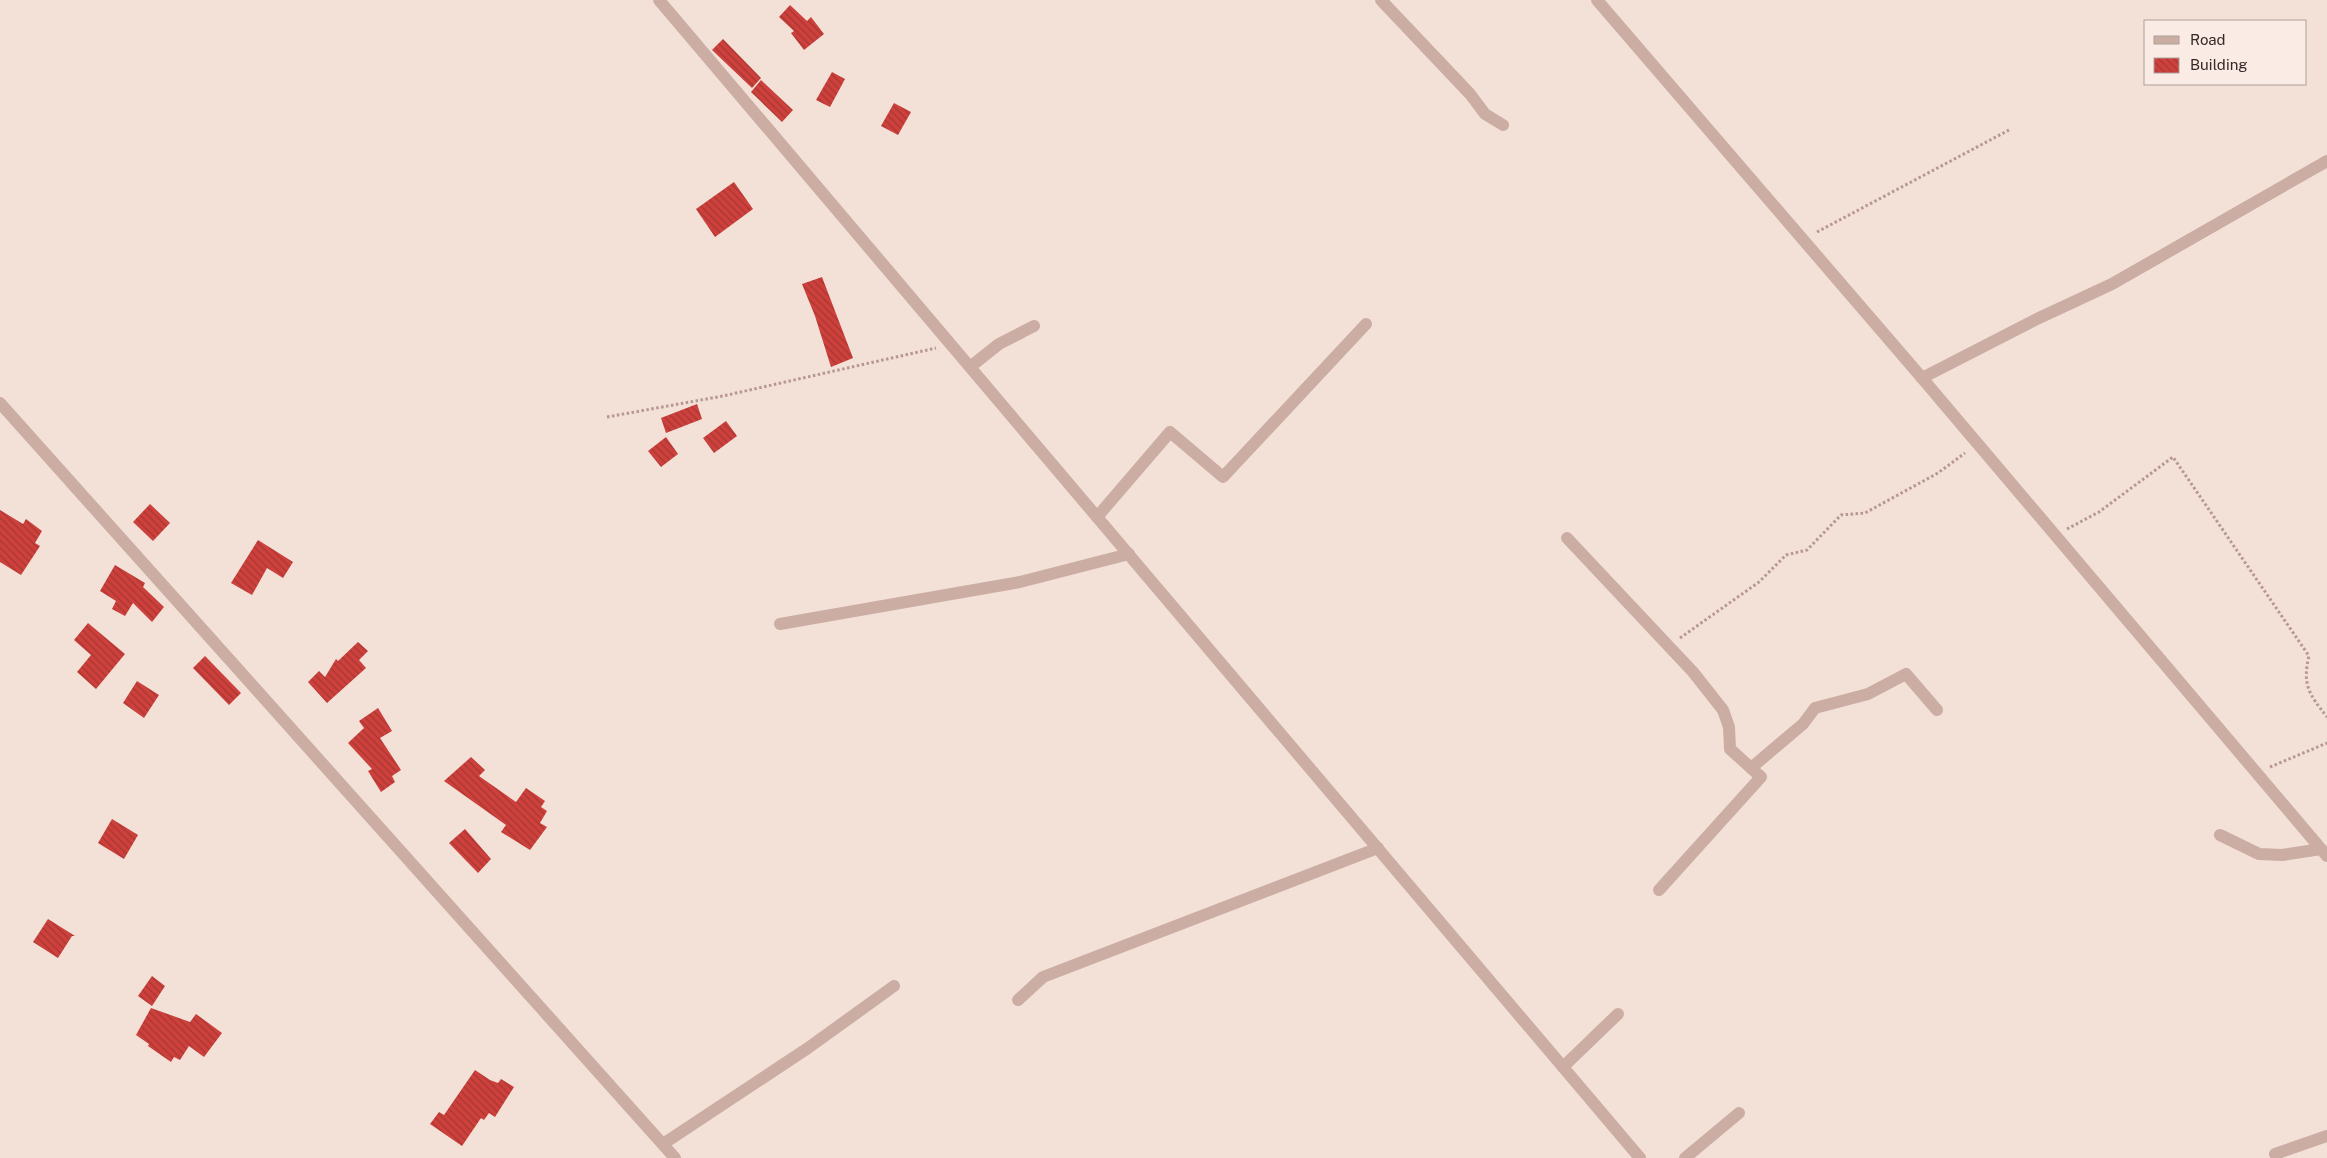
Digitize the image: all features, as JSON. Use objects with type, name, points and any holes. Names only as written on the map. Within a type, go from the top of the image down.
[{"type":"street","points":[[659,0],[1640,1158]]},
{"type":"street","points":[[1381,0],[1470,94],[1486,114],[1503,125]]},
{"type":"street","points":[[1597,0],[1922,378],[2324,853]]},
{"type":"street","points":[[1922,378],[2039,318],[2112,284],[2327,161]]},
{"type":"street","points":[[1097,517],[1170,432],[1223,477],[1366,324]]},
{"type":"street","points":[[970,367],[999,344],[1034,326]]},
{"type":"street","points":[[0,403],[675,1158]]},
{"type":"street","points":[[1567,538],[1668,646],[1723,710],[1729,727],[1730,749],[1761,777],[1659,890]]},
{"type":"street","points":[[780,624],[1020,582],[1128,554]]},
{"type":"street","points":[[1751,768],[1803,724],[1815,708],[1868,694],[1906,674],[1937,710]]},
{"type":"street","points":[[2220,836],[2258,854],[2324,853]]},
{"type":"street","points":[[1018,1000],[1043,977],[1378,848]]},
{"type":"street","points":[[663,1144],[808,1048],[894,986]]},
{"type":"street","points":[[1564,1067],[1618,1014]]},
{"type":"street","points":[[1685,1158],[1739,1113]]},
{"type":"street","points":[[2276,1154],[2327,1136]]},
{"type":"path","points":[[1803,239],[2009,130]]},
{"type":"path","points":[[607,417],[723,396],[951,345]]},
{"type":"path","points":[[1668,646],[1758,582],[1786,555],[1806,550],[1842,515],[1865,513],[1938,473],[1978,444]]},
{"type":"path","points":[[2055,536],[2100,512],[2173,457],[2309,656],[2305,673],[2309,694],[2327,717]]},
{"type":"path","points":[[2256,773],[2327,743]]},
{"type":"building","points":[[790,5],[807,21],[811,17],[824,34],[804,50],[791,33],[794,31],[779,17]]},
{"type":"building","points":[[723,39],[761,78],[752,88],[712,50]]},
{"type":"building","points":[[832,72],[845,79],[830,107],[816,100]]},
{"type":"building","points":[[761,80],[793,110],[782,122],[751,92]]},
{"type":"building","points":[[894,103],[911,112],[898,135],[881,126]]},
{"type":"building","points":[[734,182],[753,209],[715,237],[696,209]]},
{"type":"building","points":[[822,277],[853,358],[831,367],[815,316],[802,284]]},
{"type":"building","points":[[697,404],[702,419],[666,433],[661,418]]},
{"type":"building","points":[[726,421],[737,436],[714,453],[703,438]]},
{"type":"building","points":[[666,437],[678,454],[661,467],[648,451]]},
{"type":"building","points":[[150,504],[170,523],[153,541],[133,522]]},
{"type":"building","points":[[0,510],[23,524],[26,519],[42,531],[35,543],[40,546],[21,575],[0,562]]},
{"type":"building","points":[[258,540],[293,562],[283,578],[267,568],[252,595],[231,583]]},
{"type":"building","points":[[115,565],[145,583],[143,587],[164,607],[152,622],[133,603],[125,616],[112,609],[116,601],[100,591]]},
{"type":"building","points":[[88,623],[125,654],[96,689],[77,672],[91,655],[74,640]]},
{"type":"building","points":[[358,642],[368,651],[359,660],[366,668],[327,703],[308,682],[319,671],[325,677],[336,659],[338,661]]},
{"type":"building","points":[[205,656],[241,693],[229,705],[193,668]]},
{"type":"building","points":[[137,681],[159,695],[144,718],[123,703]]},
{"type":"building","points":[[378,708],[392,731],[380,738],[401,770],[392,776],[395,782],[381,792],[368,771],[372,769],[348,743],[364,728],[359,721]]},
{"type":"building","points":[[471,757],[485,770],[479,776],[516,802],[526,788],[545,801],[541,807],[547,811],[540,823],[547,827],[530,850],[501,832],[506,825],[444,781]]},
{"type":"building","points":[[112,819],[138,835],[124,859],[98,843]]},
{"type":"building","points":[[465,829],[491,859],[478,873],[449,843]]},
{"type":"building","points":[[48,919],[75,936],[72,936],[58,958],[33,942]]},
{"type":"building","points":[[152,976],[165,986],[152,1006],[138,996]]},
{"type":"building","points":[[151,1008],[190,1022],[196,1014],[222,1033],[204,1057],[189,1046],[180,1060],[174,1057],[171,1062],[136,1035]]},
{"type":"building","points":[[475,1070],[490,1080],[498,1083],[501,1079],[514,1087],[495,1117],[489,1113],[484,1120],[481,1118],[462,1146],[430,1124],[439,1112],[444,1115]]}]
